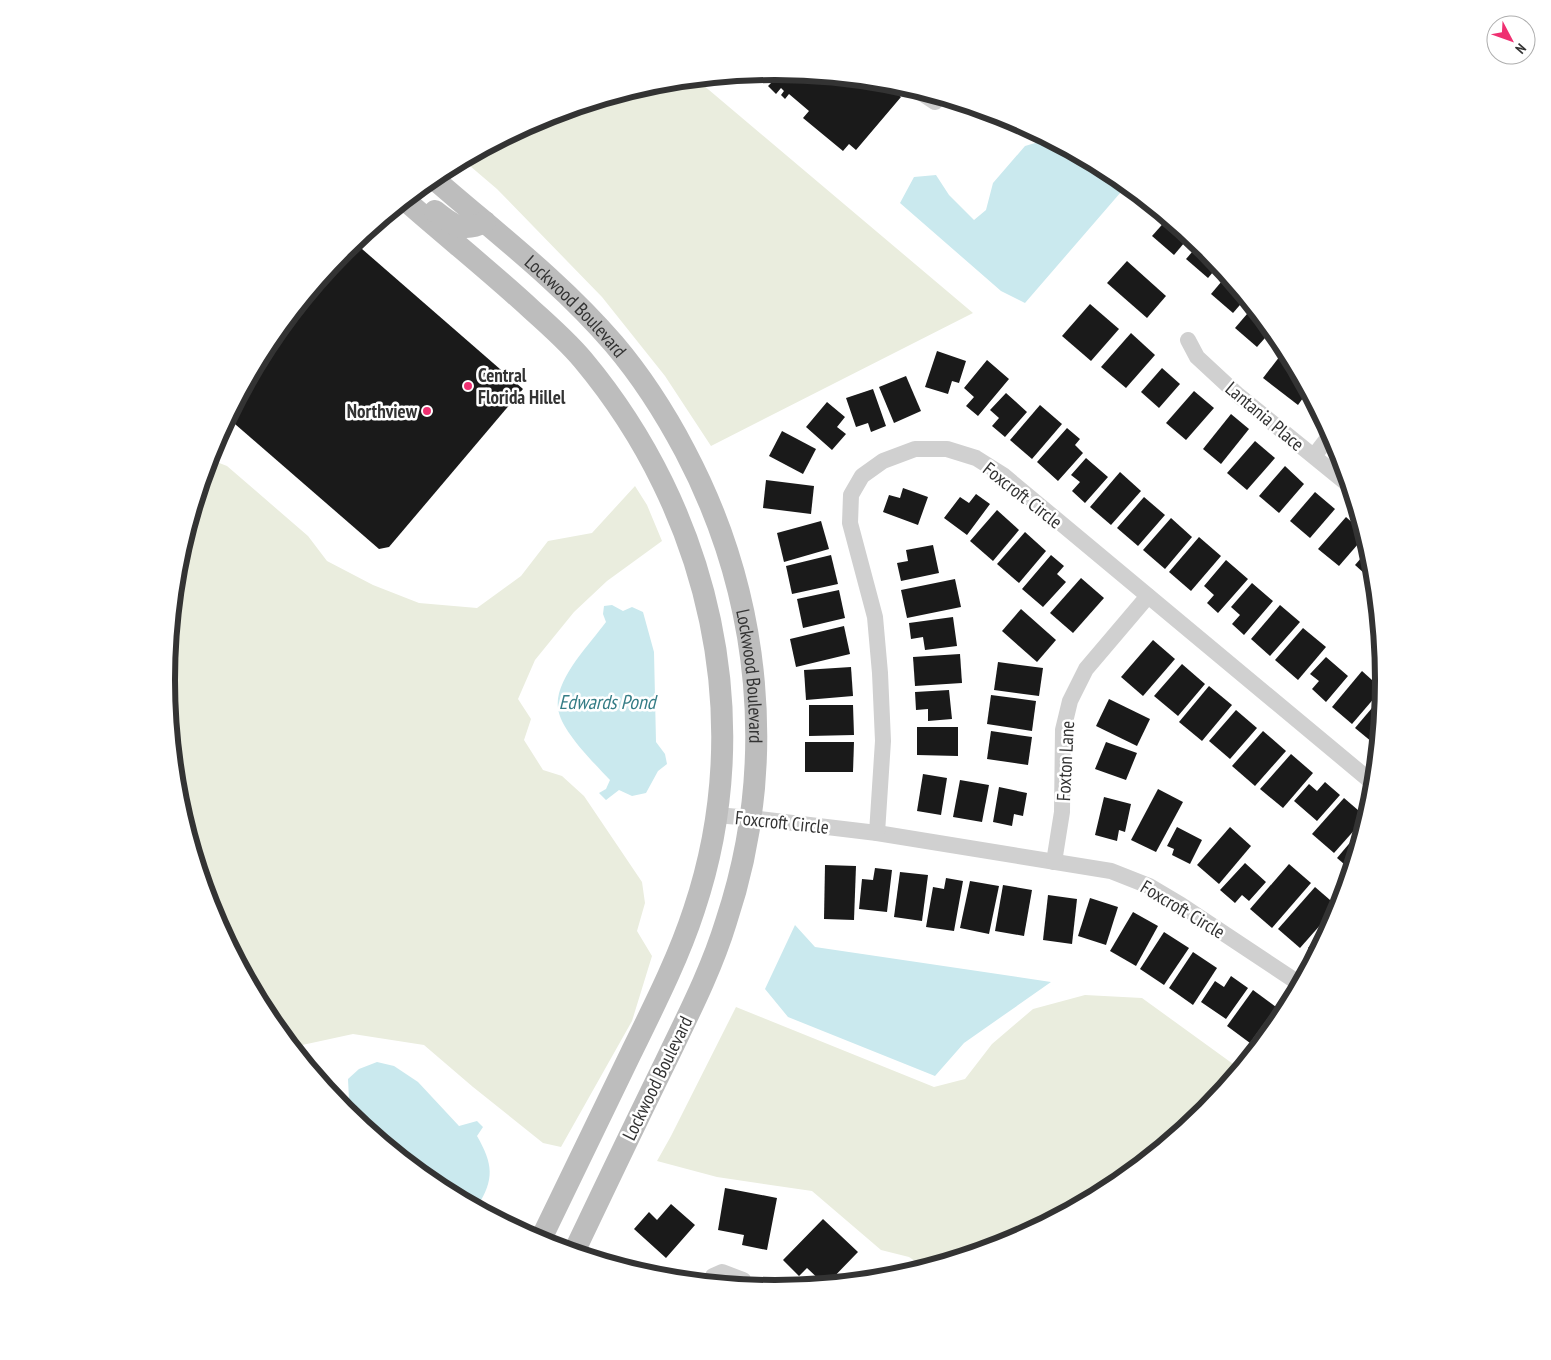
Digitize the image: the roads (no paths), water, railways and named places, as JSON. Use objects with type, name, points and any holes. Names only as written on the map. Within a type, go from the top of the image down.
[{"type":"main road","name":"Lockwood Boulevard","points":[[439,183],[538,268],[583,310],[640,376],[668,420],[704,486],[731,557],[750,638],[757,734],[756,777],[751,818],[741,870],[715,954],[577,1246]]},
{"type":"main road","points":[[432,188],[452,194]]},
{"type":"main road","points":[[419,197],[451,225],[463,227],[476,226],[485,222]]},
{"type":"main road","name":"Lockwood Boulevard","points":[[410,204],[511,290],[560,335],[611,396],[646,448],[670,495],[699,572],[710,617],[722,702],[723,744],[716,815],[707,864],[697,900],[679,950],[544,1233]]},
{"type":"main road","points":[[611,396],[640,376]]},
{"type":"street","name":"Lantania Place","points":[[1188,340],[1197,357],[1231,389],[1341,478]]},
{"type":"street","points":[[1314,456],[1326,441]]},
{"type":"street","name":"Foxcroft Circle","points":[[877,833],[883,741],[880,673],[874,617],[850,523],[851,495],[862,476],[883,462],[915,449],[947,449],[976,458],[1003,475],[1367,778]]},
{"type":"street","name":"Foxton Lane","points":[[1054,862],[1062,812],[1063,730],[1070,701],[1086,669],[1148,596]]},
{"type":"street","name":"Foxcroft Circle","points":[[716,815],[877,833],[1111,872],[1149,886],[1295,980]]},
{"type":"street","points":[[713,1277],[722,1272],[741,1279]]},
{"type":"water","points":[[1041,142],[1076,160],[1122,191],[1025,303],[1001,291],[900,203],[914,177],[936,175],[949,195],[974,220],[986,210],[993,183],[1025,146]]},
{"type":"water","name":"Edwards Pond","points":[[612,605],[623,611],[632,607],[643,612],[654,652],[656,742],[665,754],[667,764],[658,771],[646,793],[632,796],[619,790],[606,800],[599,793],[606,789],[610,780],[571,736],[560,717],[558,697],[567,674],[574,663],[606,622],[603,614],[604,606]]},
{"type":"water","points":[[795,925],[815,947],[1051,982],[964,1043],[935,1076],[788,1017],[765,989]]},
{"type":"water","points":[[377,1062],[394,1066],[418,1082],[459,1126],[477,1121],[483,1127],[477,1136],[489,1163],[490,1172],[487,1188],[480,1202],[410,1156],[352,1105],[349,1100],[348,1079],[359,1069]]},
{"type":"place","name":"Central Florida Hillel","points":[[468,386]]},
{"type":"place","name":"Northview","points":[[427,411]]}]
